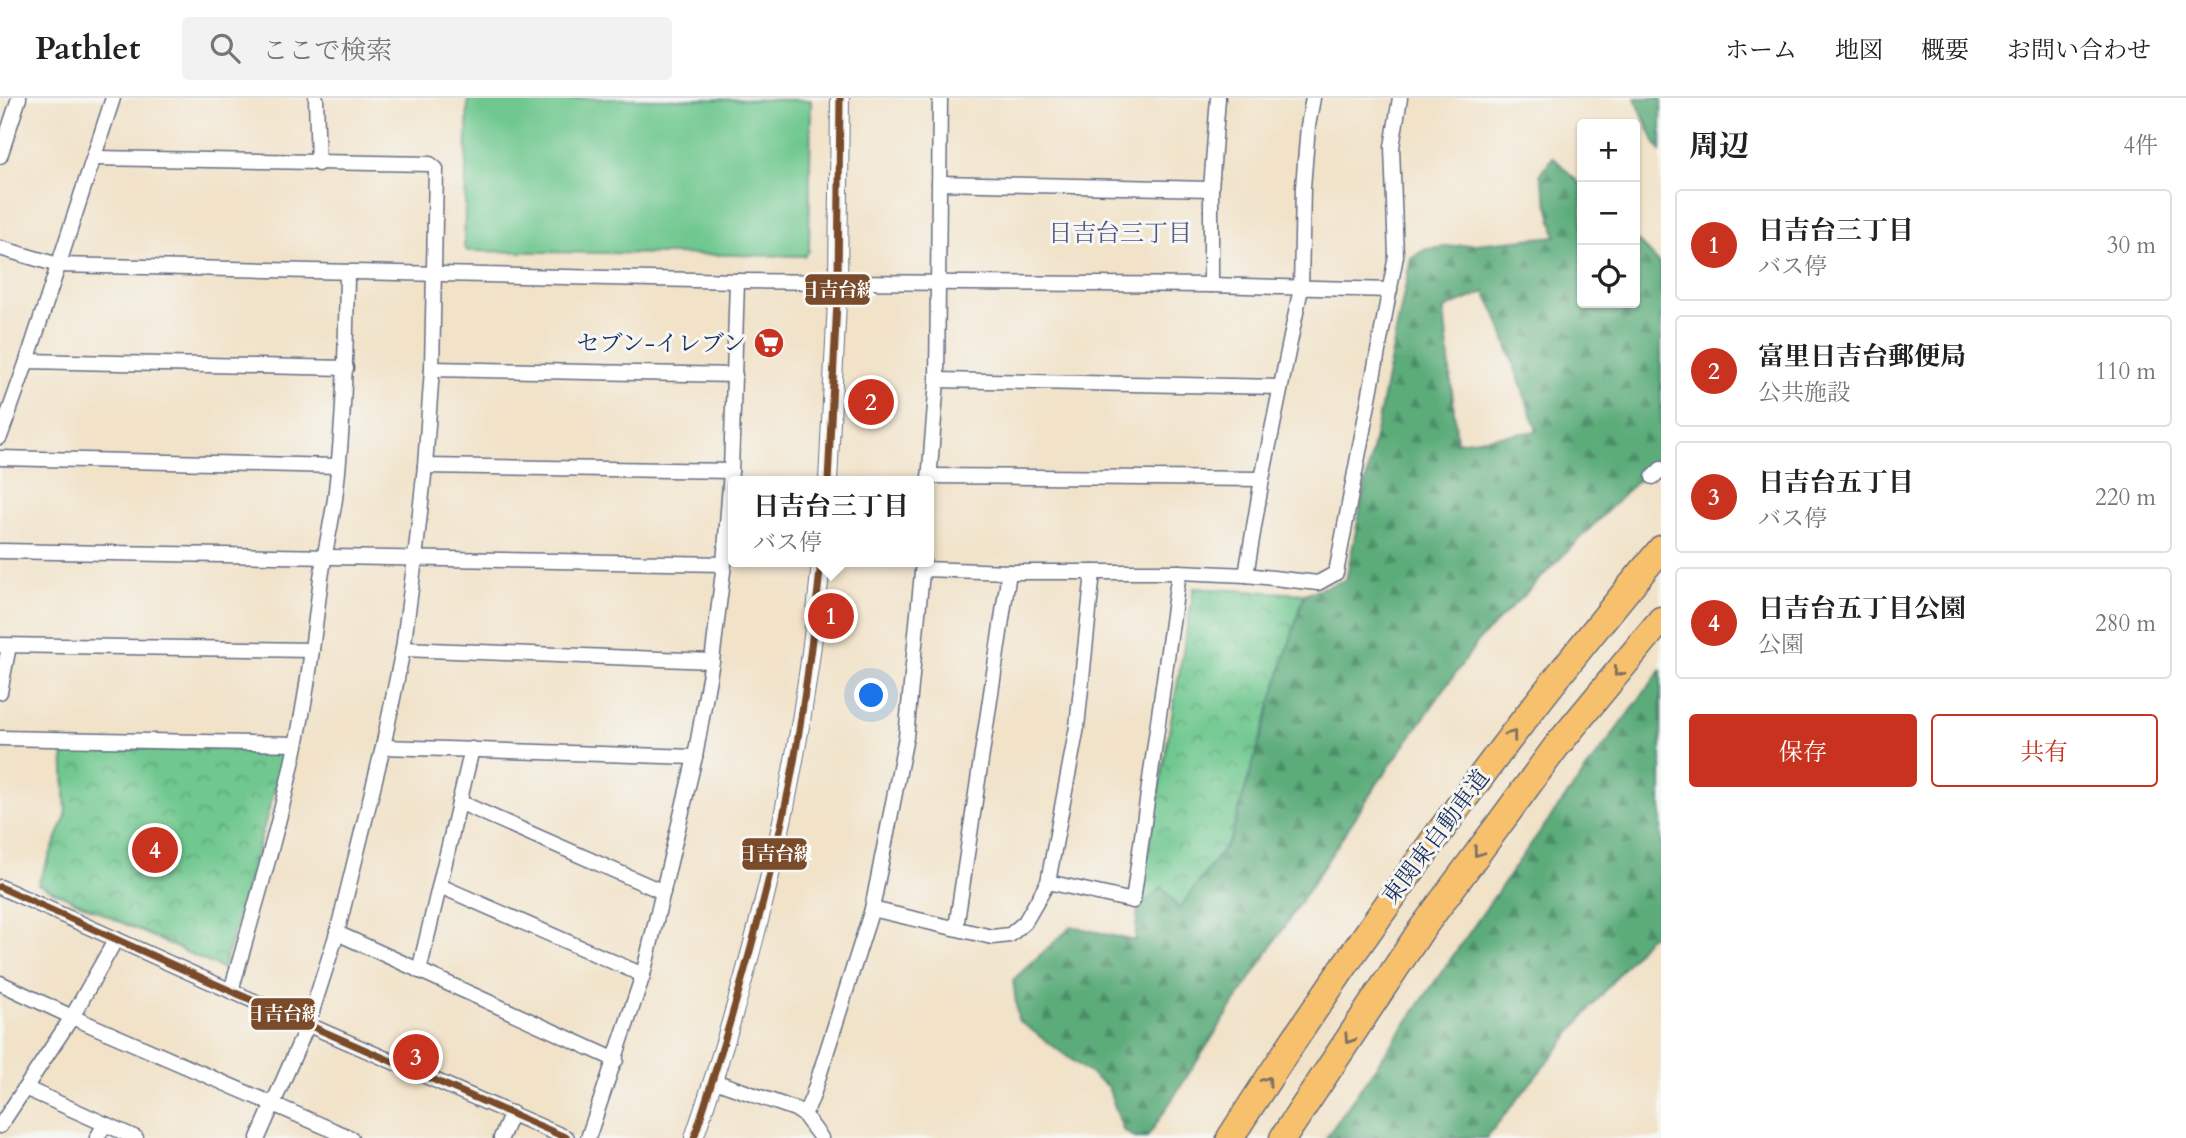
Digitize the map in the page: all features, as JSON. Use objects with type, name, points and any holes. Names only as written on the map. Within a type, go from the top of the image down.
[{"type":"highway","name":"東関東自動車道","points":[[1230,1138],[1384,907],[1521,723],[1661,550]]},
{"type":"highway","name":"東関東自動車道","points":[[1283,1138],[1421,930],[1556,747],[1661,620]]},
{"type":"street","points":[[0,156],[19,98]]},
{"type":"street","points":[[0,437],[113,98]]},
{"type":"street","points":[[316,98],[318,164]]},
{"type":"street","points":[[828,476],[838,282],[840,98]]},
{"type":"street","points":[[929,476],[937,380],[940,98]]},
{"type":"street","points":[[1211,285],[1211,189],[1218,98]]},
{"type":"street","points":[[1246,575],[1262,479],[1301,288],[1303,187],[1313,98]]},
{"type":"street","points":[[934,566],[1009,572],[1179,572],[1246,575],[1318,583],[1336,573],[1396,256],[1392,147],[1400,98]]},
{"type":"street","points":[[94,158],[430,164],[436,169],[432,369],[425,466],[402,649],[383,747],[337,933],[308,1024],[258,1138]]},
{"type":"street","points":[[939,183],[1211,189]]},
{"type":"street","points":[[0,248],[58,265],[737,281],[1211,285],[1390,290]]},
{"type":"street","points":[[231,991],[275,836],[296,744],[312,650],[338,466],[346,368],[347,272]]},
{"type":"street","points":[[731,476],[737,281]]},
{"type":"street","points":[[27,361],[346,368]]},
{"type":"street","points":[[432,369],[734,375]]},
{"type":"street","points":[[937,380],[1280,387]]},
{"type":"street","points":[[0,458],[338,466]]},
{"type":"street","points":[[425,466],[731,471]]},
{"type":"street","points":[[934,479],[1262,479]]},
{"type":"street","points":[[589,1138],[643,975],[695,757],[712,661],[728,511]]},
{"type":"street","points":[[0,551],[724,564]]},
{"type":"street","points":[[694,1138],[714,1081],[748,965],[778,847],[801,729],[821,567]]},
{"type":"street","points":[[804,1115],[812,1098],[872,909],[906,737],[923,567]]},
{"type":"street","points":[[956,928],[1009,572]]},
{"type":"street","points":[[872,909],[992,937],[1010,935],[1025,922],[1048,882],[1077,727],[1093,572]]},
{"type":"street","points":[[1048,882],[1133,901],[1179,572]]},
{"type":"street","points":[[0,692],[5,646],[312,650]]},
{"type":"street","points":[[402,649],[712,661]]},
{"type":"street","points":[[0,738],[296,744]]},
{"type":"street","points":[[383,747],[695,757]]},
{"type":"street","points":[[419,971],[472,749]]},
{"type":"street","points":[[459,803],[663,892]]},
{"type":"street","points":[[440,886],[643,975]]},
{"type":"street","points":[[0,887],[567,1138]]},
{"type":"street","points":[[337,933],[616,1060]]},
{"type":"street","points":[[0,1126],[72,1017],[116,939]]},
{"type":"street","points":[[0,984],[351,1138]]},
{"type":"street","points":[[714,1081],[794,1109],[804,1115],[821,1138]]},
{"type":"street","points":[[25,1088],[136,1138]]},
{"type":"street","points":[[500,1138],[512,1113]]},
{"type":"street","points":[[97,1138],[105,1124]]},
{"type":"green space","points":[[468,98],[811,100],[809,251],[804,256],[467,251],[464,245]]},
{"type":"green space","points":[[1635,98],[1661,98],[1661,151],[1655,144]]},
{"type":"green space","points":[[1553,157],[1577,181],[1577,308],[1640,308],[1640,243],[1661,265],[1661,457],[1479,640],[1377,784],[1147,1138],[1135,1138],[1123,1130],[1108,1087],[1018,1020],[1013,980],[1072,926],[1135,941],[1138,909],[1162,886],[1179,909],[1230,840],[1304,594],[1346,580],[1411,258],[1426,249],[1556,236],[1540,174]],"holes":[[[1485,292],[1496,314],[1537,431],[1457,442],[1444,309]]]},
{"type":"green space","points":[[1194,588],[1304,594],[1230,839],[1179,909],[1162,887],[1138,909]]},
{"type":"green space","points":[[1661,670],[1661,930],[1646,940],[1486,1138],[1326,1138],[1533,841]]},
{"type":"green space","points":[[63,747],[286,750],[223,969],[38,884],[66,816]]},
{"type":"transit line","name":"日吉台線","points":[[828,476],[838,282],[840,98]]},
{"type":"transit line","name":"日吉台線","points":[[694,1138],[747,962],[781,828],[804,701],[820,567]]},
{"type":"transit line","name":"日吉台線","points":[[0,887],[567,1138]]},
{"type":"place","name":"セブン-イレブン","points":[[769,343]]},
{"type":"place","name":"富里日吉台郵便局","points":[[871,402]]},
{"type":"place","name":"日吉台三丁目","points":[[831,616]]},
{"type":"place","name":"日吉台五丁目公園","points":[[155,850]]},
{"type":"place","name":"日吉台五丁目","points":[[416,1057]]},
{"type":"district","name":"日吉台三丁目","points":[[1120,233]]}]
